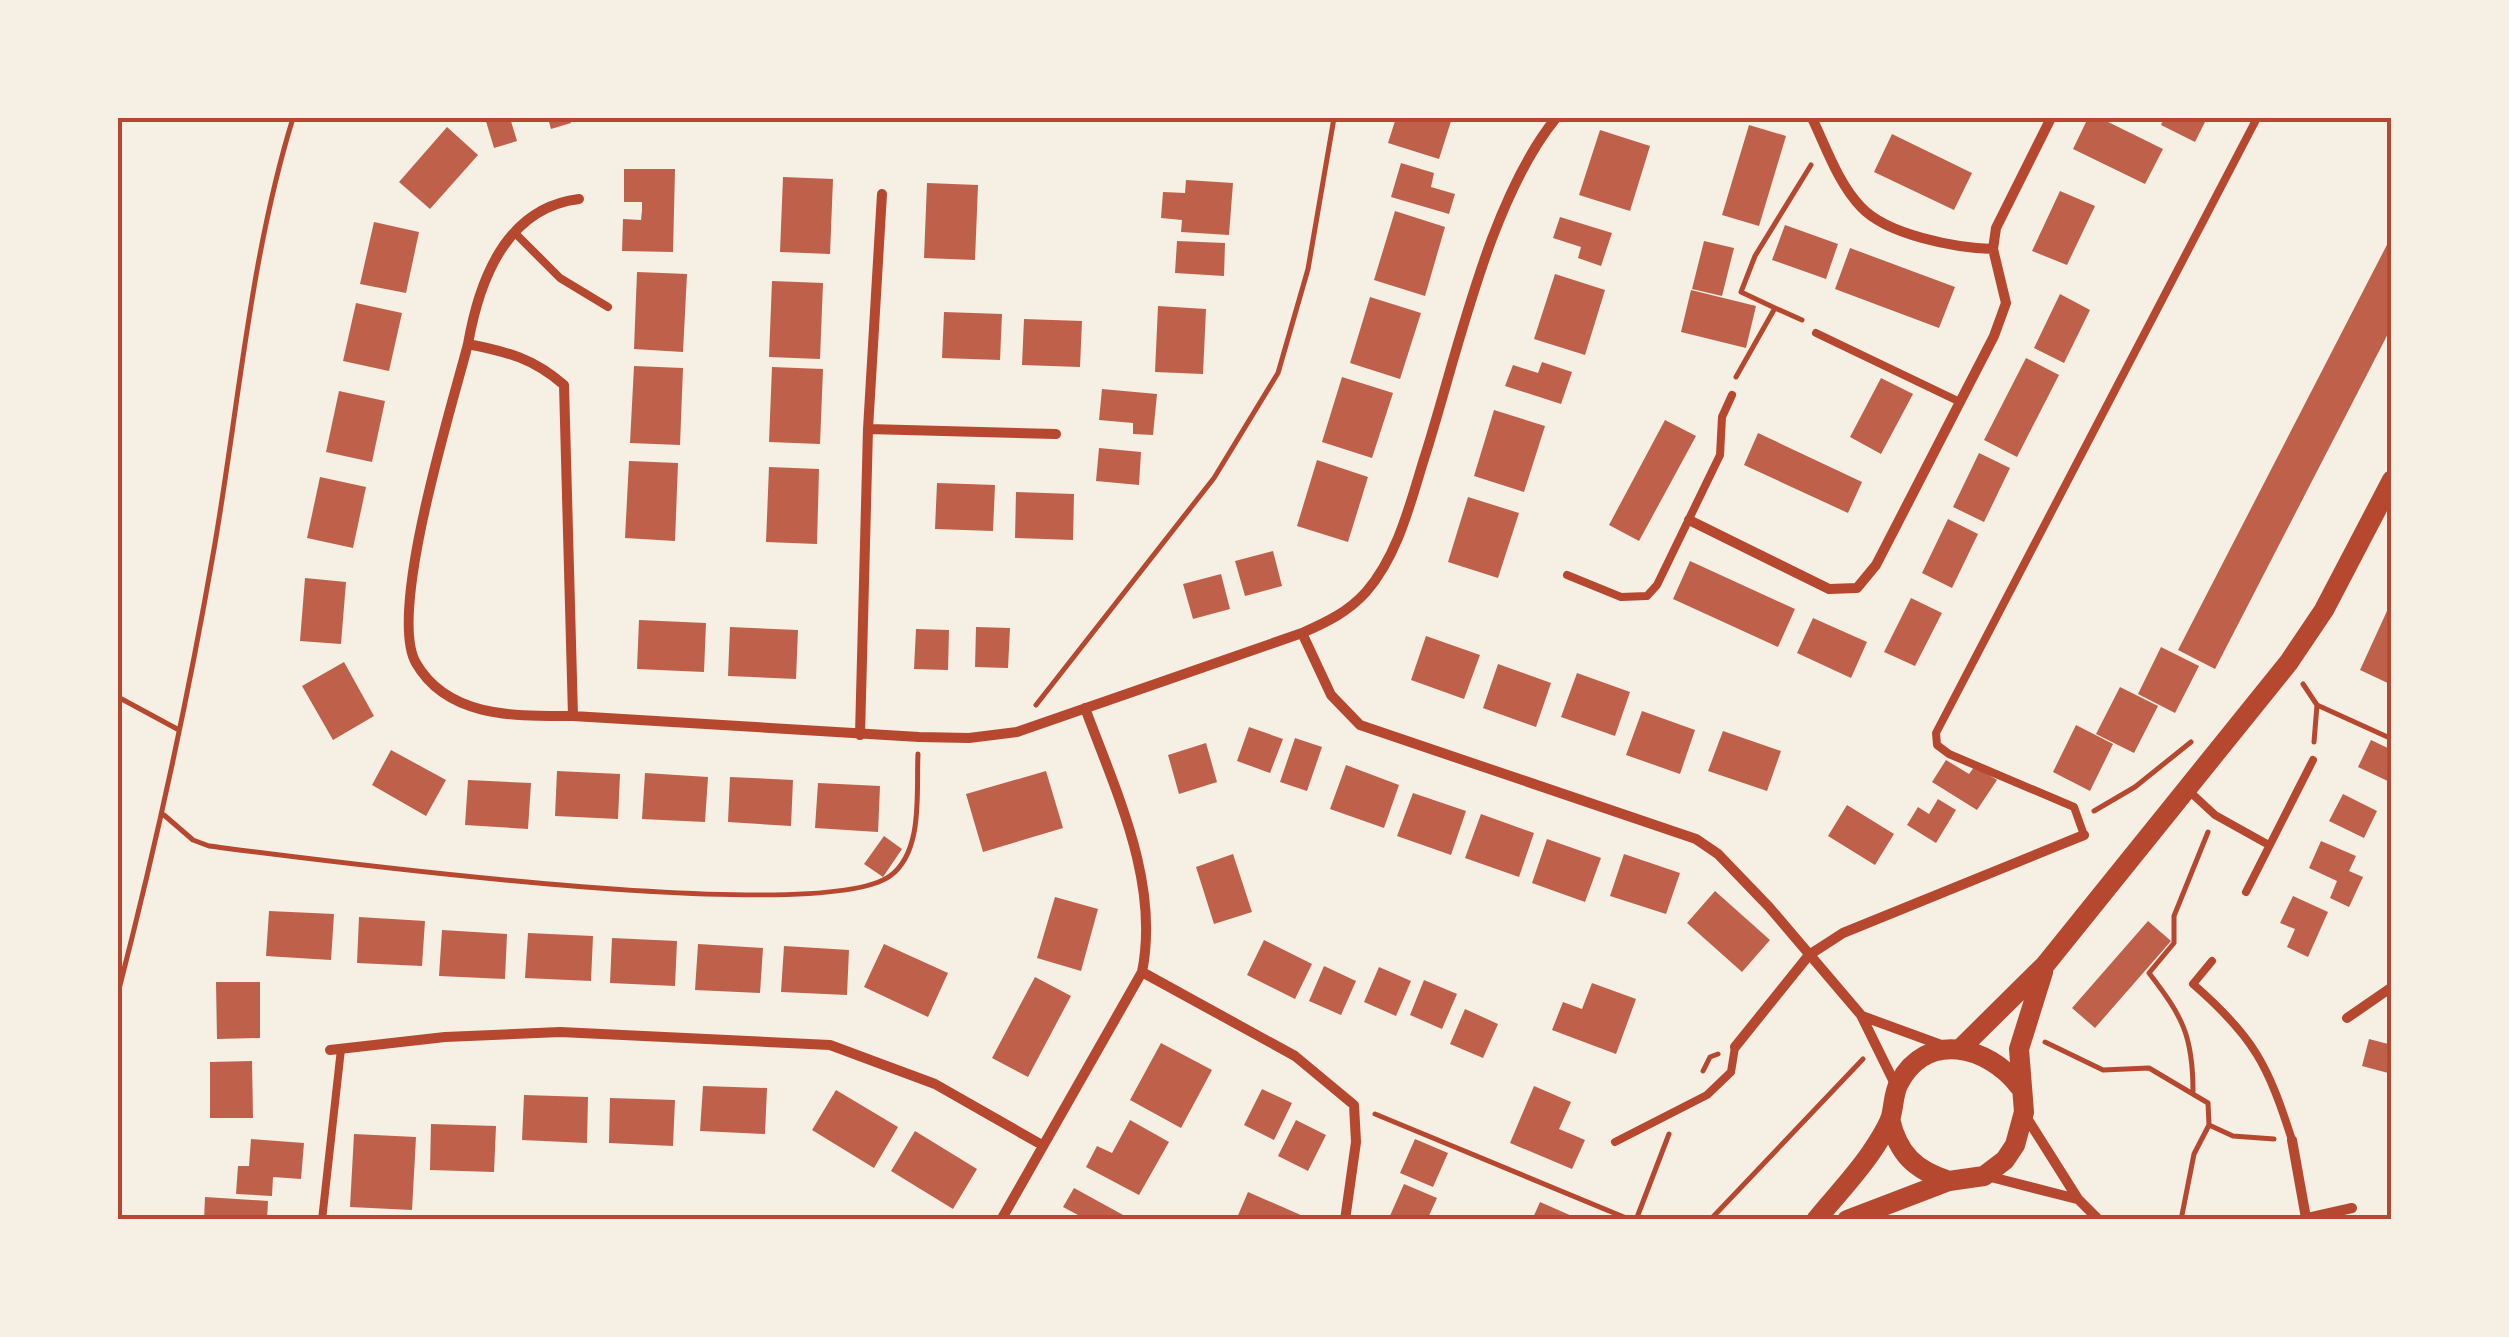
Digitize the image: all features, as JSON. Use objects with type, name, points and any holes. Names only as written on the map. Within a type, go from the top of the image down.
[{"type":"main road","points":[[1955,1048],[2045,965],[2226,744],[2324,610],[2392,480]]},
{"type":"main road","points":[[1846,1220],[1949,1180],[1984,1176],[2015,1145],[2024,1112],[2019,1086],[2022,1035],[2045,965]]},
{"type":"main road","points":[[1816,1220],[1870,1154],[1890,1119],[1896,1086],[1908,1068],[1927,1054],[1955,1048],[1994,1059],[2019,1086]]},
{"type":"main road","points":[[1890,1119],[1895,1141],[1908,1160],[1927,1174],[1949,1180]]},
{"type":"street","points":[[579,199],[556,202],[516,233],[486,270],[407,610],[414,660],[433,685],[458,702],[505,716],[573,716],[969,738],[1017,732],[1302,632],[1341,615],[1368,590],[1392,552],[1494,241],[1531,148],[1556,118]]},
{"type":"street","points":[[1812,118],[1862,210],[1910,234],[1962,248],[1993,249]]},
{"type":"street","points":[[1690,520],[1829,589],[1858,588],[1876,565],[2006,303],[1993,249],[2004,207],[2052,118]]},
{"type":"street","points":[[860,734],[868,429],[882,194]]},
{"type":"street","points":[[468,344],[522,355],[564,385],[573,716]]},
{"type":"street","points":[[868,429],[1056,434]]},
{"type":"street","points":[[1302,632],[1332,695],[1360,725],[1696,839],[1731,867],[1861,1016],[1896,1086]]},
{"type":"street","points":[[1001,1220],[1142,972],[1148,941],[1147,896],[1116,790],[1085,708]]},
{"type":"street","points":[[1735,1047],[1809,954],[1844,933],[2084,835]]},
{"type":"street","points":[[1142,972],[1295,1056],[1354,1105],[1356,1142],[1346,1220]]},
{"type":"street","points":[[2347,1018],[2392,987]]},
{"type":"street","points":[[1861,1016],[1955,1048]]},
{"type":"street","points":[[336,1050],[444,1037],[560,1032],[830,1045],[935,1084],[1042,1144]]},
{"type":"street","points":[[2024,1112],[2078,1199],[2100,1220]]},
{"type":"street","points":[[2292,1140],[2304,1219],[2352,1208]]},
{"type":"street","points":[[1984,1176],[2078,1199]]},
{"type":"lane","points":[[2084,835],[2074,807],[1949,754],[1937,745],[1936,732],[2257,118]]},
{"type":"lane","points":[[516,233],[570,286],[608,307]]},
{"type":"lane","points":[[1816,333],[1960,402]]},
{"type":"lane","points":[[1568,576],[1620,597],[1647,596],[1690,520],[1720,455],[1722,417],[1732,394]]},
{"type":"lane","points":[[2246,892],[2313,760]]},
{"type":"lane","points":[[2189,792],[2215,815],[2267,844]]},
{"type":"lane","points":[[2212,961],[2193,984],[2232,1018],[2272,1074],[2292,1140]]},
{"type":"lane","points":[[1615,1142],[1707,1095],[1731,1072],[1735,1047]]},
{"type":"lane","points":[[322,1220],[336,1050]]},
{"type":"path","points":[[118,993],[164,815],[260,260],[278,165],[293,118]]},
{"type":"path","points":[[1017,732],[1075,651],[1214,478],[1278,374],[1308,269],[1334,118]]},
{"type":"path","points":[[1816,333],[1805,321],[1742,292],[1754,256],[1824,144]]},
{"type":"path","points":[[1732,394],[1734,380],[1774,308]]},
{"type":"path","points":[[2288,662],[2317,705],[2392,739]]},
{"type":"path","points":[[118,697],[179,730]]},
{"type":"path","points":[[2313,760],[2317,705]]},
{"type":"path","points":[[164,815],[193,840],[210,846],[470,878],[727,893],[830,893],[876,884],[906,858],[913,839],[919,737]]},
{"type":"path","points":[[2079,820],[2135,788],[2191,742],[2226,744]]},
{"type":"path","points":[[2194,1091],[2193,1052],[2182,1016],[2149,973],[2174,943],[2174,916],[2215,815]]},
{"type":"path","points":[[2022,1035],[2103,1070],[2149,1068],[2194,1091],[2208,1103],[2209,1125],[2194,1154],[2181,1220]]},
{"type":"path","points":[[1710,1220],[1814,1106],[1876,1046]]},
{"type":"path","points":[[1354,1105],[1631,1220]]},
{"type":"path","points":[[2209,1125],[2233,1136],[2292,1140]]},
{"type":"building","points":[[485,118],[510,118],[517,141],[494,148]]},
{"type":"building","points":[[548,118],[569,118],[571,123],[551,129]]},
{"type":"building","points":[[1396,118],[1452,118],[1439,159],[1388,143]]},
{"type":"building","points":[[2088,118],[2100,118],[2163,149],[2145,184],[2073,149]]},
{"type":"building","points":[[2164,118],[2207,118],[2195,142],[2161,125]]},
{"type":"building","points":[[1749,125],[1786,136],[1759,226],[1722,215]]},
{"type":"building","points":[[447,127],[478,155],[430,209],[399,182]]},
{"type":"building","points":[[1600,130],[1650,146],[1630,211],[1579,195]]},
{"type":"building","points":[[1892,134],[1972,173],[1954,210],[1874,172]]},
{"type":"building","points":[[1401,163],[1434,173],[1431,187],[1455,194],[1449,214],[1391,197]]},
{"type":"building","points":[[624,169],[675,169],[673,252],[622,251],[623,219],[641,220],[642,210],[642,202],[624,202]]},
{"type":"building","points":[[783,177],[833,179],[830,254],[780,252]]},
{"type":"building","points":[[1186,180],[1233,183],[1229,235],[1181,232],[1182,220],[1161,218],[1163,192],[1185,193]]},
{"type":"building","points":[[927,183],[978,185],[975,260],[924,258]]},
{"type":"building","points":[[2060,191],[2095,206],[2067,265],[2032,251]]},
{"type":"building","points":[[1395,211],[1445,227],[1425,296],[1374,280]]},
{"type":"building","points":[[1560,217],[1612,233],[1601,266],[1578,258],[1581,247],[1553,238]]},
{"type":"building","points":[[374,222],[419,232],[406,293],[360,284]]},
{"type":"building","points":[[1785,225],[1838,244],[1826,279],[1772,260]]},
{"type":"building","points":[[2392,235],[2392,326],[2215,669],[2178,650]]},
{"type":"building","points":[[1177,241],[1225,243],[1224,276],[1175,273]]},
{"type":"building","points":[[1704,241],[1734,248],[1722,296],[1692,289]]},
{"type":"building","points":[[1850,248],[1955,287],[1939,328],[1835,289]]},
{"type":"building","points":[[637,272],[687,274],[683,352],[634,349]]},
{"type":"building","points":[[1555,274],[1605,290],[1585,355],[1534,339]]},
{"type":"building","points":[[772,281],[823,283],[820,359],[769,357]]},
{"type":"building","points":[[1691,290],[1756,306],[1746,348],[1681,332]]},
{"type":"building","points":[[2060,294],[2090,310],[2064,363],[2034,348]]},
{"type":"building","points":[[1370,297],[1421,313],[1400,379],[1350,363]]},
{"type":"building","points":[[356,303],[402,313],[389,371],[343,361]]},
{"type":"building","points":[[1158,306],[1206,309],[1203,374],[1155,372]]},
{"type":"building","points":[[944,312],[1002,314],[1000,360],[942,358]]},
{"type":"building","points":[[1024,319],[1082,321],[1080,367],[1022,365]]},
{"type":"building","points":[[2026,358],[2059,375],[2017,457],[1984,440]]},
{"type":"building","points":[[1542,362],[1572,372],[1561,404],[1505,386],[1513,365],[1538,373]]},
{"type":"building","points":[[634,366],[683,368],[680,445],[630,443]]},
{"type":"building","points":[[772,367],[823,369],[820,444],[769,442]]},
{"type":"building","points":[[1342,377],[1393,393],[1372,458],[1322,442]]},
{"type":"building","points":[[1881,378],[1913,394],[1881,454],[1850,437]]},
{"type":"building","points":[[1102,389],[1157,394],[1153,435],[1133,434],[1133,423],[1099,420]]},
{"type":"building","points":[[339,391],[385,401],[372,462],[326,452]]},
{"type":"building","points":[[1494,410],[1545,426],[1524,492],[1474,476]]},
{"type":"building","points":[[1665,420],[1696,436],[1639,541],[1609,525]]},
{"type":"building","points":[[1758,433],[1862,482],[1848,513],[1744,465]]},
{"type":"building","points":[[1099,448],[1141,452],[1139,485],[1096,481]]},
{"type":"building","points":[[1979,453],[2010,468],[1984,522],[1953,507]]},
{"type":"building","points":[[1317,460],[1368,477],[1348,542],[1297,526]]},
{"type":"building","points":[[629,461],[678,463],[675,541],[625,538]]},
{"type":"building","points":[[769,467],[819,469],[817,544],[766,542]]},
{"type":"building","points":[[320,477],[366,487],[353,548],[307,538]]},
{"type":"building","points":[[937,483],[995,485],[993,531],[935,529]]},
{"type":"building","points":[[1016,492],[1074,494],[1073,540],[1015,538]]},
{"type":"building","points":[[1468,497],[1519,513],[1498,578],[1448,562]]},
{"type":"building","points":[[1948,519],[1978,534],[1952,588],[1922,573]]},
{"type":"building","points":[[1273,551],[1282,586],[1245,596],[1235,561]]},
{"type":"building","points":[[1690,561],[1795,609],[1778,647],[1673,599]]},
{"type":"building","points":[[1221,574],[1230,609],[1193,619],[1183,584]]},
{"type":"building","points":[[305,578],[346,582],[341,644],[300,641]]},
{"type":"building","points":[[1911,598],[1942,613],[1915,666],[1884,652]]},
{"type":"building","points":[[2392,600],[2392,685],[2360,670]]},
{"type":"building","points":[[1813,618],[1867,642],[1851,678],[1797,653]]},
{"type":"building","points":[[639,620],[706,623],[704,672],[637,669]]},
{"type":"building","points":[[730,627],[798,630],[796,679],[728,676]]},
{"type":"building","points":[[976,627],[1010,628],[1008,668],[975,667]]},
{"type":"building","points":[[916,629],[949,630],[948,670],[914,669]]},
{"type":"building","points":[[1426,636],[1480,655],[1464,699],[1411,680]]},
{"type":"building","points":[[2161,647],[2199,666],[2175,713],[2138,694]]},
{"type":"building","points":[[344,662],[374,716],[333,740],[302,686]]},
{"type":"building","points":[[1498,664],[1551,683],[1536,727],[1483,708]]},
{"type":"building","points":[[1577,673],[1630,692],[1615,736],[1561,717]]},
{"type":"building","points":[[2120,687],[2158,706],[2134,753],[2096,734]]},
{"type":"building","points":[[1642,711],[1695,730],[1680,774],[1626,755]]},
{"type":"building","points":[[2076,725],[2113,744],[2090,791],[2053,772]]},
{"type":"building","points":[[1249,727],[1283,739],[1270,773],[1237,761]]},
{"type":"building","points":[[1723,731],[1781,751],[1767,791],[1708,771]]},
{"type":"building","points":[[1295,738],[1322,747],[1307,791],[1280,782]]},
{"type":"building","points":[[2371,740],[2392,750],[2392,783],[2358,767]]},
{"type":"building","points":[[1206,743],[1217,782],[1179,794],[1168,755]]},
{"type":"building","points":[[391,750],[446,780],[426,816],[372,785]]},
{"type":"building","points":[[1946,760],[1969,774],[1975,766],[1997,780],[1977,810],[1932,782]]},
{"type":"building","points":[[1346,765],[1399,785],[1384,828],[1330,809]]},
{"type":"building","points":[[557,771],[620,774],[618,819],[555,816]]},
{"type":"building","points":[[1046,771],[1063,828],[983,852],[966,794]]},
{"type":"building","points":[[645,773],[708,777],[705,822],[642,819]]},
{"type":"building","points":[[730,777],[793,780],[791,826],[728,822]]},
{"type":"building","points":[[468,780],[531,783],[528,829],[465,825]]},
{"type":"building","points":[[818,783],[880,786],[878,832],[815,828]]},
{"type":"building","points":[[1413,793],[1466,811],[1451,855],[1397,836]]},
{"type":"building","points":[[2343,794],[2377,811],[2364,838],[2329,821]]},
{"type":"building","points":[[1938,799],[1956,810],[1936,843],[1907,825],[1918,807],[1929,814]]},
{"type":"building","points":[[1847,805],[1894,834],[1875,865],[1828,836]]},
{"type":"building","points":[[1481,814],[1534,833],[1519,877],[1465,858]]},
{"type":"building","points":[[884,836],[902,849],[883,877],[864,864]]},
{"type":"building","points":[[1547,839],[1601,858],[1585,902],[1532,883]]},
{"type":"building","points":[[2321,841],[2356,856],[2349,871],[2363,877],[2349,907],[2330,898],[2337,881],[2309,868]]},
{"type":"building","points":[[1233,854],[1252,912],[1214,924],[1196,867]]},
{"type":"building","points":[[1624,854],[1680,873],[1666,914],[1610,896]]},
{"type":"building","points":[[1715,891],[1770,940],[1742,972],[1687,923]]},
{"type":"building","points":[[2293,896],[2328,912],[2308,957],[2287,947],[2295,929],[2280,923]]},
{"type":"building","points":[[1055,897],[1098,909],[1081,971],[1037,958]]},
{"type":"building","points":[[269,911],[334,914],[331,960],[266,956]]},
{"type":"building","points":[[359,917],[425,921],[422,966],[357,963]]},
{"type":"building","points":[[2148,921],[2171,941],[2095,1028],[2072,1008]]},
{"type":"building","points":[[442,930],[507,934],[505,979],[439,976]]},
{"type":"building","points":[[528,933],[593,936],[591,981],[525,978]]},
{"type":"building","points":[[612,938],[677,941],[675,986],[610,983]]},
{"type":"building","points":[[1264,940],[1312,964],[1295,999],[1247,975]]},
{"type":"building","points":[[698,944],[763,948],[760,993],[695,990]]},
{"type":"building","points":[[884,944],[948,973],[928,1017],[864,987]]},
{"type":"building","points":[[784,946],[849,950],[847,995],[781,992]]},
{"type":"building","points":[[1324,966],[1356,981],[1341,1015],[1309,1001]]},
{"type":"building","points":[[1379,967],[1411,981],[1396,1016],[1364,1002]]},
{"type":"building","points":[[1035,977],[1071,996],[1028,1077],[992,1058]]},
{"type":"building","points":[[1424,980],[1457,994],[1442,1029],[1410,1015]]},
{"type":"building","points":[[216,982],[260,982],[260,1038],[217,1039]]},
{"type":"building","points":[[1592,983],[1636,999],[1616,1054],[1552,1030],[1563,1002],[1582,1009]]},
{"type":"building","points":[[1465,1009],[1498,1024],[1483,1058],[1450,1044]]},
{"type":"building","points":[[2369,1039],[2392,1045],[2392,1074],[2362,1066]]},
{"type":"building","points":[[1161,1043],[1212,1070],[1181,1128],[1130,1100]]},
{"type":"building","points":[[252,1061],[253,1118],[210,1118],[210,1062]]},
{"type":"building","points":[[703,1086],[767,1088],[765,1134],[700,1131]]},
{"type":"building","points":[[1534,1086],[1571,1102],[1559,1129],[1585,1140],[1572,1169],[1510,1143]]},
{"type":"building","points":[[1262,1089],[1292,1103],[1274,1140],[1244,1125]]},
{"type":"building","points":[[836,1090],[898,1127],[874,1168],[812,1130]]},
{"type":"building","points":[[524,1095],[588,1097],[587,1143],[522,1140]]},
{"type":"building","points":[[610,1098],[675,1100],[673,1146],[609,1143]]},
{"type":"building","points":[[1130,1120],[1169,1142],[1139,1195],[1086,1167],[1097,1146],[1112,1153]]},
{"type":"building","points":[[1296,1120],[1326,1135],[1308,1171],[1278,1156]]},
{"type":"building","points":[[431,1124],[496,1126],[494,1172],[430,1170]]},
{"type":"building","points":[[915,1131],[977,1169],[953,1209],[891,1171]]},
{"type":"building","points":[[354,1134],[416,1137],[412,1210],[350,1207]]},
{"type":"building","points":[[251,1139],[304,1143],[301,1179],[273,1177],[272,1196],[236,1194],[238,1166],[249,1166]]},
{"type":"building","points":[[1415,1139],[1448,1153],[1433,1187],[1400,1173]]},
{"type":"building","points":[[1404,1184],[1437,1198],[1427,1220],[1389,1218]]},
{"type":"building","points":[[1074,1188],[1125,1216],[1123,1220],[1076,1220],[1078,1215],[1063,1207]]},
{"type":"building","points":[[1248,1192],[1303,1216],[1301,1220],[1236,1220]]},
{"type":"building","points":[[205,1197],[268,1201],[267,1220],[204,1220]]},
{"type":"building","points":[[1540,1202],[1572,1216],[1570,1220],[1532,1220]]}]
